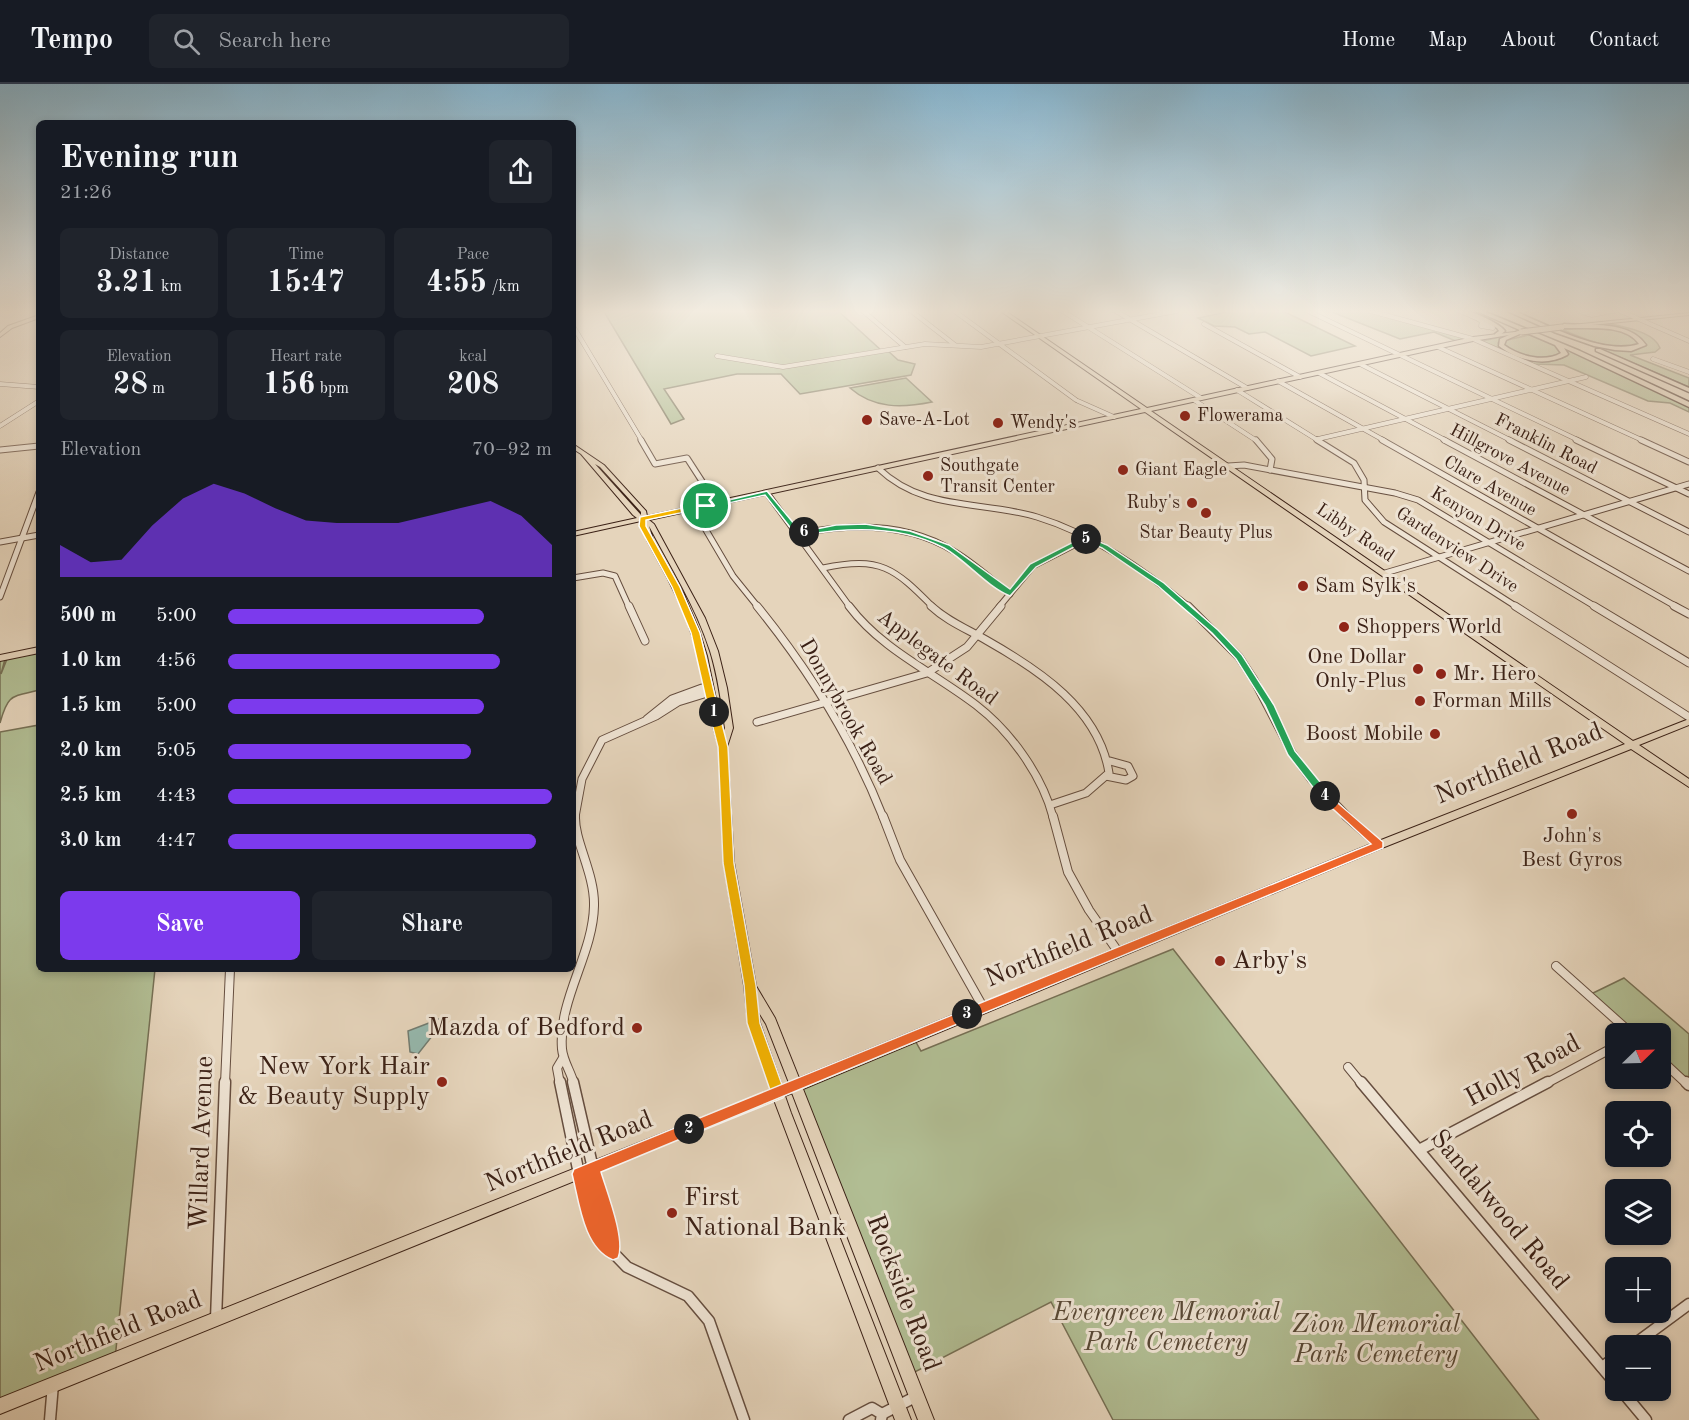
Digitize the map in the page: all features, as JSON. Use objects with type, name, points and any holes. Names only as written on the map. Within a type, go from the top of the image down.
[{"type":"highway","points":[[1622,372],[1689,402]]},
{"type":"highway","points":[[1628,372],[1689,402]]},
{"type":"highway","points":[[1639,372],[1689,395]]},
{"type":"highway","points":[[1647,372],[1689,390]]},
{"type":"main road","name":"Libby Road","points":[[1092,372],[1689,784]]},
{"type":"main road","points":[[576,533],[1322,372]]},
{"type":"main road","name":"Rockside Road","points":[[576,448],[634,514],[651,524],[701,618],[714,651],[723,688],[729,728],[723,747]]},
{"type":"main road","name":"Rockside Road","points":[[643,519],[643,526],[676,587],[696,633],[717,732],[723,747],[729,863],[750,985],[754,1023],[778,1093],[900,1413]]},
{"type":"main road","points":[[0,658],[36,651]]},
{"type":"main road","name":"Northfield Road","points":[[0,1406],[778,1093],[1379,845],[1689,722]]},
{"type":"main road","name":"Rockside Road","points":[[750,985],[771,1022],[926,1420]]},
{"type":"street","points":[[601,372],[655,464],[687,458],[716,503]]},
{"type":"street","points":[[1039,372],[1077,400],[1113,417]]},
{"type":"street","points":[[1161,372],[1201,398]]},
{"type":"street","points":[[1220,372],[1247,388]]},
{"type":"street","points":[[1292,372],[1300,377]]},
{"type":"street","name":"Franklin Road","points":[[1376,372],[1689,532]]},
{"type":"street","points":[[1436,372],[1689,494]]},
{"type":"street","points":[[1493,372],[1689,462]]},
{"type":"street","points":[[1549,372],[1689,434]]},
{"type":"street","name":"Hillgrove Avenue","points":[[1319,373],[1689,571]]},
{"type":"street","points":[[1318,439],[1586,377]]},
{"type":"street","name":"Clare Avenue","points":[[1278,381],[1689,614]]},
{"type":"street","points":[[0,384],[36,387]]},
{"type":"street","points":[[0,390],[10,385]]},
{"type":"street","name":"Gardenview Drive","points":[[1237,390],[1354,463],[1363,475],[1365,501],[1377,516],[1689,717]]},
{"type":"street","points":[[1194,400],[1263,445],[1272,459],[1270,470]]},
{"type":"street","points":[[0,426],[36,403]]},
{"type":"street","points":[[0,450],[36,446]]},
{"type":"street","name":"Kenyon Drive","points":[[1228,466],[1240,464],[1364,487],[1418,500],[1689,663]]},
{"type":"street","points":[[878,468],[891,481],[914,493],[943,501],[1028,514],[1088,537],[1161,585],[1215,632],[1239,657],[1269,705],[1291,752],[1330,801],[1379,845]]},
{"type":"street","points":[[1385,573],[1689,484]]},
{"type":"street","name":"Applegate Road","points":[[767,493],[874,635],[957,691],[1004,732],[1024,757],[1050,805],[1068,872],[1089,910],[1119,953]]},
{"type":"street","points":[[0,597],[36,500]]},
{"type":"street","name":"Donnybrook Road","points":[[693,508],[733,576],[777,628],[824,703],[867,780],[900,860],[983,1007]]},
{"type":"street","points":[[798,534],[857,526],[910,533],[946,546],[1010,594]]},
{"type":"street","points":[[0,542],[36,536]]},
{"type":"street","points":[[757,722],[927,672],[957,656],[1033,566],[1088,537]]},
{"type":"street","points":[[823,568],[862,563],[895,572],[909,580],[939,613],[976,634],[1057,688],[1098,732],[1106,746],[1110,761],[1106,776],[1086,793],[1050,805]]},
{"type":"street","points":[[576,578],[603,573],[615,576],[645,641]]},
{"type":"street","points":[[613,1253],[611,1233],[586,1171],[557,1068],[563,1058],[561,1043],[566,1017],[588,948],[594,908],[593,892],[576,822],[579,791],[596,747],[602,740],[647,718],[656,716],[678,702],[704,694],[708,690],[723,688]]},
{"type":"street","points":[[1106,776],[1126,780],[1133,773],[1124,764],[1110,761]]},
{"type":"street","points":[[1556,966],[1620,1023]]},
{"type":"street","name":"Willard Avenue","points":[[216,1319],[230,972]]},
{"type":"street","name":"Holly Road","points":[[1419,1150],[1605,1052]]},
{"type":"street","name":"Sandalwood Road","points":[[1348,1067],[1605,1371]]},
{"type":"street","points":[[1671,1069],[1689,1085]]},
{"type":"street","points":[[586,1171],[592,1223],[598,1238],[627,1267],[688,1296],[702,1311],[709,1321],[744,1420]]},
{"type":"street","points":[[1647,1335],[1689,1304]]},
{"type":"street","points":[[50,1420],[53,1384]]},
{"type":"street","points":[[849,1420],[872,1408],[882,1417],[900,1413],[917,1396]]},
{"type":"street","points":[[1631,1401],[1647,1420]]},
{"type":"green space","points":[[640,372],[912,372],[911,375],[800,394],[781,374],[737,374],[664,389],[684,419],[671,424]]},
{"type":"green space","points":[[1581,372],[1617,372],[1689,407],[1689,412],[1670,403],[1648,401]]},
{"type":"green space","points":[[1655,372],[1674,372],[1689,378],[1689,387]]},
{"type":"green space","points":[[906,378],[932,402],[889,405],[869,400],[850,388]]},
{"type":"green space","points":[[36,653],[36,691],[12,698],[8,702],[0,723],[0,660],[5,659],[1,674],[7,659]]},
{"type":"green space","points":[[36,726],[36,972],[155,972],[115,1359],[0,1406],[0,732]]},
{"type":"green space","points":[[1173,949],[1539,1420],[1113,1420],[1051,1302],[909,1375],[795,1086],[913,1037],[921,1051]]},
{"type":"green space","points":[[1624,978],[1689,1034],[1689,1085],[1671,1068],[1671,1023],[1621,1023],[1589,995]]},
{"type":"water","points":[[442,1018],[444,1021],[418,1054],[410,1052],[408,1031]]},
{"type":"place","name":"Flowerama","points":[[1185,416]]},
{"type":"place","name":"Save-A-Lot","points":[[867,420]]},
{"type":"place","name":"Wendy's","points":[[998,423]]},
{"type":"place","name":"Giant Eagle","points":[[1123,470]]},
{"type":"place","name":"Southgate Transit Center","points":[[928,476]]},
{"type":"place","name":"Ruby's","points":[[1192,503]]},
{"type":"place","name":"Star Beauty Plus","points":[[1206,513]]},
{"type":"place","name":"Sam Sylk's","points":[[1303,586]]},
{"type":"place","name":"Shoppers World","points":[[1344,627]]},
{"type":"place","name":"One Dollar Only-Plus","points":[[1418,669]]},
{"type":"place","name":"Mr. Hero","points":[[1441,674]]},
{"type":"place","name":"Forman Mills","points":[[1420,701]]},
{"type":"place","name":"Boost Mobile","points":[[1435,734]]},
{"type":"place","name":"John's Best Gyros","points":[[1572,814]]},
{"type":"place","name":"Arby's","points":[[1220,961]]},
{"type":"place","name":"Mazda of Bedford","points":[[637,1028]]},
{"type":"place","name":"New York Hair & Beauty Supply","points":[[442,1082]]},
{"type":"place","name":"First National Bank","points":[[672,1213]]},
{"type":"route","points":[[706,506],[643,519],[643,526],[676,587],[703,654],[717,732],[723,747],[729,863],[739,933],[750,985],[754,1023],[778,1093],[593,1168],[579,1174],[598,1238],[613,1253],[611,1233],[593,1168],[795,1086],[1379,845],[1330,801],[1291,752],[1254,677],[1239,657],[1215,632],[1161,585],[1088,537],[1033,566],[1010,594],[961,555],[946,546],[910,533],[865,526],[819,529],[798,534],[767,493],[706,506]]},
{"type":"park label","name":"Evergreen Memorial Park Cemetery","points":[[1166,1328]]},
{"type":"park label","name":"Zion Memorial Park Cemetery","points":[[1376,1340]]}]
